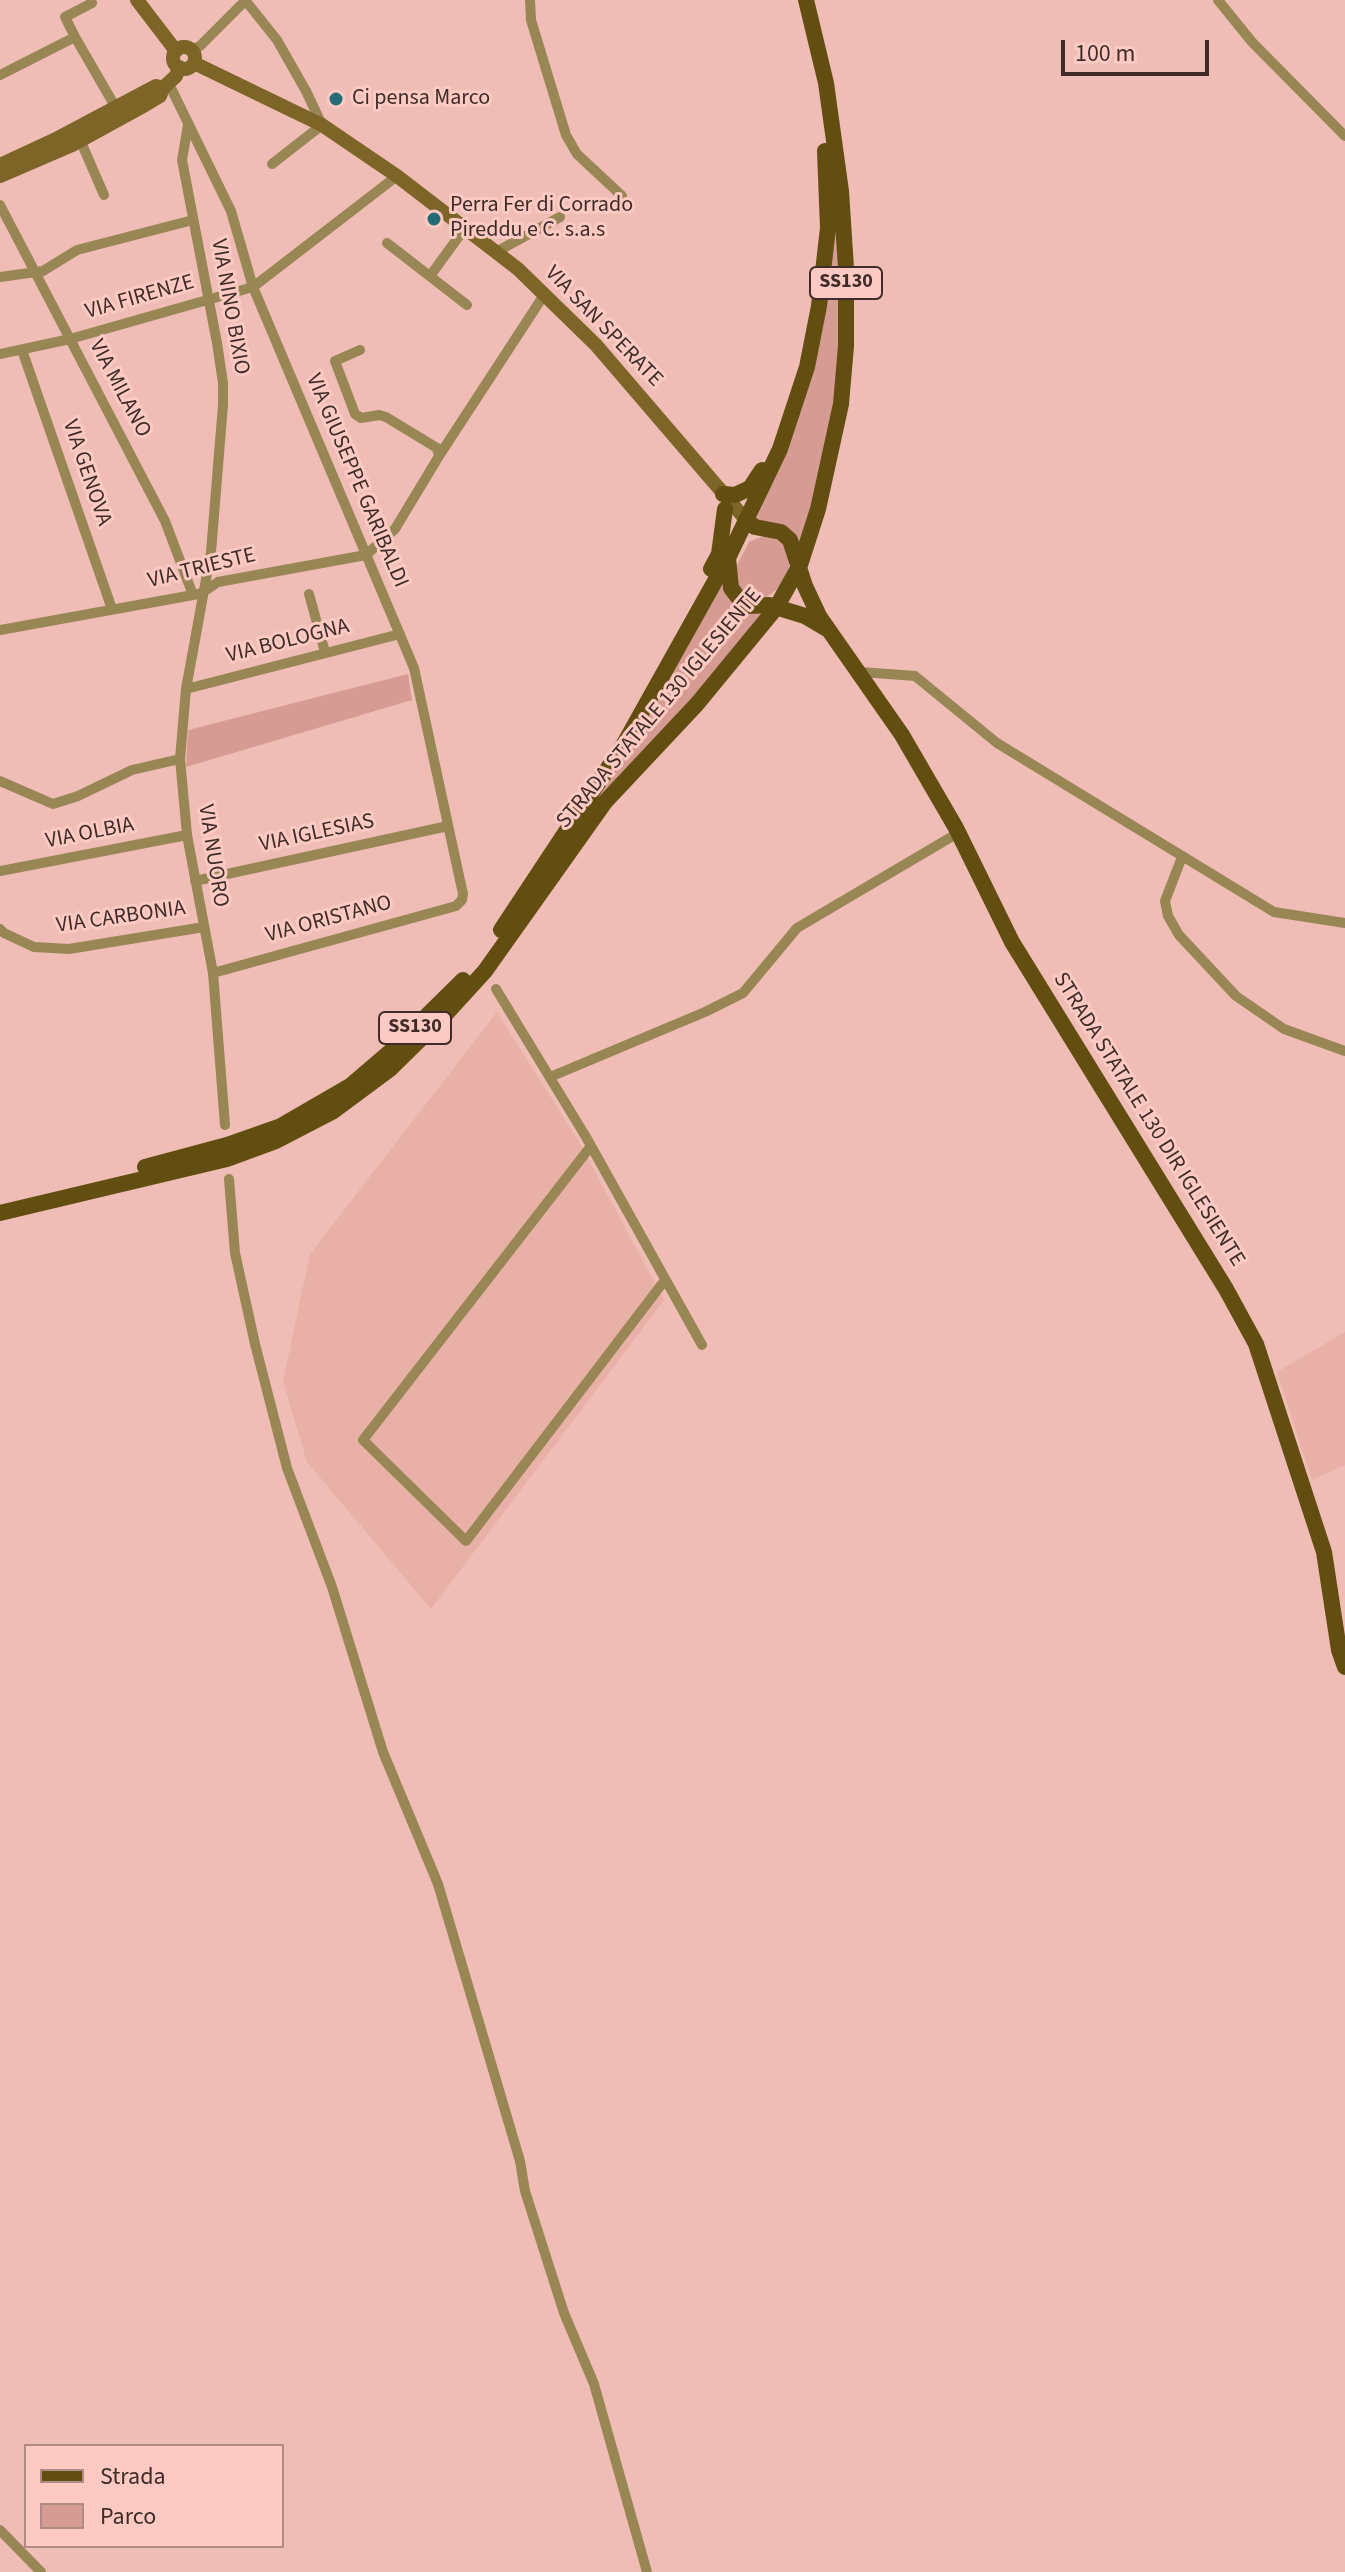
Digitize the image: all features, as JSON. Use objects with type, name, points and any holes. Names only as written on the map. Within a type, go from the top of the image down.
[{"type":"main road","name":"STRADA STATALE 130 IGLESIENTE","points":[[0,1204],[227,1145],[281,1126],[350,1086],[432,1013],[478,963],[596,789],[747,521],[780,449],[807,367],[819,306],[828,228],[827,163],[807,37],[796,0]]},
{"type":"main road","name":"STRADA STATALE 130 IGLESIENTE","points":[[0,1213],[227,1159],[276,1141],[332,1112],[390,1069],[485,971],[605,802],[697,704],[776,608],[800,565],[830,462],[841,404],[846,346],[846,268],[841,191],[826,83],[806,0]]},
{"type":"main road","points":[[692,623],[695,600],[719,554],[722,497],[750,488],[758,480],[770,453],[780,449]]},
{"type":"main road","points":[[747,521],[755,527],[786,535],[800,565]]},
{"type":"main road","points":[[728,558],[729,581],[735,595],[749,606],[769,605],[776,608]]},
{"type":"main road","name":"STRADA STATALE 130 DIR IGLESIENTE","points":[[800,565],[816,610],[902,735],[958,833],[1012,942],[1226,1289],[1256,1344],[1324,1552],[1339,1650],[1345,1667]]},
{"type":"main road","name":"STRADA STATALE 130 DIR IGLESIENTE","points":[[776,608],[805,616],[831,632]]},
{"type":"street","points":[[137,0],[167,42],[185,58]]},
{"type":"street","points":[[0,165],[153,101],[160,96],[185,58],[246,0],[277,40],[322,125],[272,164]]},
{"type":"street","points":[[530,0],[531,20],[566,135],[577,154],[622,196]]},
{"type":"street","points":[[1218,0],[1252,42],[1345,136]]},
{"type":"street","points":[[92,3],[65,17],[116,108]]},
{"type":"street","points":[[0,75],[75,37]]},
{"type":"street","name":"VIA SAN SPERATE","points":[[185,58],[322,125],[397,176],[496,252],[596,345],[722,497],[747,521]]},
{"type":"street","points":[[0,176],[78,134],[156,86],[166,86]]},
{"type":"street","name":"VIA GIUSEPPE GARIBALDI","points":[[166,86],[231,211],[253,287],[414,668],[463,894],[456,906]]},
{"type":"street","name":"VIA NINO BIXIO","points":[[188,125],[182,160],[223,383],[211,552],[198,594]]},
{"type":"street","points":[[78,134],[104,195]]},
{"type":"street","name":"VIA FIRENZE","points":[[0,354],[70,339],[253,287],[397,176]]},
{"type":"street","name":"VIA MILANO","points":[[0,205],[165,521],[198,594]]},
{"type":"street","points":[[496,252],[560,217]]},
{"type":"street","points":[[0,277],[43,271],[77,250],[193,220]]},
{"type":"street","points":[[430,276],[465,228]]},
{"type":"street","points":[[387,243],[467,305]]},
{"type":"street","points":[[366,555],[395,529],[544,295]]},
{"type":"street","name":"VIA GENOVA","points":[[22,350],[112,609]]},
{"type":"street","points":[[360,350],[335,361],[355,414],[361,418],[386,417],[437,448],[439,456]]},
{"type":"street","points":[[722,497],[728,558]]},
{"type":"street","name":"VIA TRIESTE","points":[[0,630],[198,594],[218,582],[366,555]]},
{"type":"street","name":"VIA NUORO","points":[[198,594],[180,759],[187,835],[213,973],[225,1125]]},
{"type":"street","points":[[309,594],[325,652]]},
{"type":"street","name":"VIA BOLOGNA","points":[[186,689],[400,634]]},
{"type":"street","points":[[861,672],[915,676],[997,743],[1274,912],[1345,923]]},
{"type":"street","points":[[0,781],[53,804],[78,796],[132,770],[180,759]]},
{"type":"street","name":"VIA IGLESIAS","points":[[195,881],[448,826]]},
{"type":"street","points":[[550,1077],[743,993],[797,928],[958,833]]},
{"type":"street","name":"VIA OLBIA","points":[[0,871],[187,835]]},
{"type":"street","points":[[1182,857],[1165,901],[1168,916],[1179,935],[1236,996],[1284,1029],[1345,1051]]},
{"type":"street","name":"VIA ORISTANO","points":[[213,973],[456,906]]},
{"type":"street","name":"VIA CARBONIA","points":[[0,929],[34,947],[69,949],[204,927]]},
{"type":"street","points":[[496,989],[591,1146],[702,1345]]},
{"type":"street","points":[[591,1146],[363,1440],[466,1541],[665,1280]]},
{"type":"street","points":[[229,1179],[235,1253],[287,1468],[332,1587],[383,1752],[438,1884],[520,2161],[525,2191],[564,2313],[594,2384],[647,2572]]},
{"type":"street","points":[[0,2530],[41,2572]]},
{"type":"shaded area","points":[[497,1012],[578,1140],[664,1300],[431,1609],[307,1462],[283,1381],[310,1254]]},
{"type":"shaded area","points":[[1345,1332],[1345,1465],[1312,1480],[1277,1372]]},
{"type":"green space","points":[[836,218],[842,294],[840,375],[801,548],[756,520],[787,447]]},
{"type":"green space","points":[[763,536],[784,545],[790,560],[779,588],[765,598],[757,598],[737,585],[735,569],[749,542]]},
{"type":"green space","points":[[722,580],[756,612],[766,615],[736,653],[601,794],[633,742]]},
{"type":"green space","points":[[408,674],[412,700],[186,767],[188,730]]},
{"type":"place","name":"Ci pensa Marco","points":[[336,99]]},
{"type":"place","name":"Perra Fer di Corrado Pireddu e C. s.a.s","points":[[434,219]]}]
